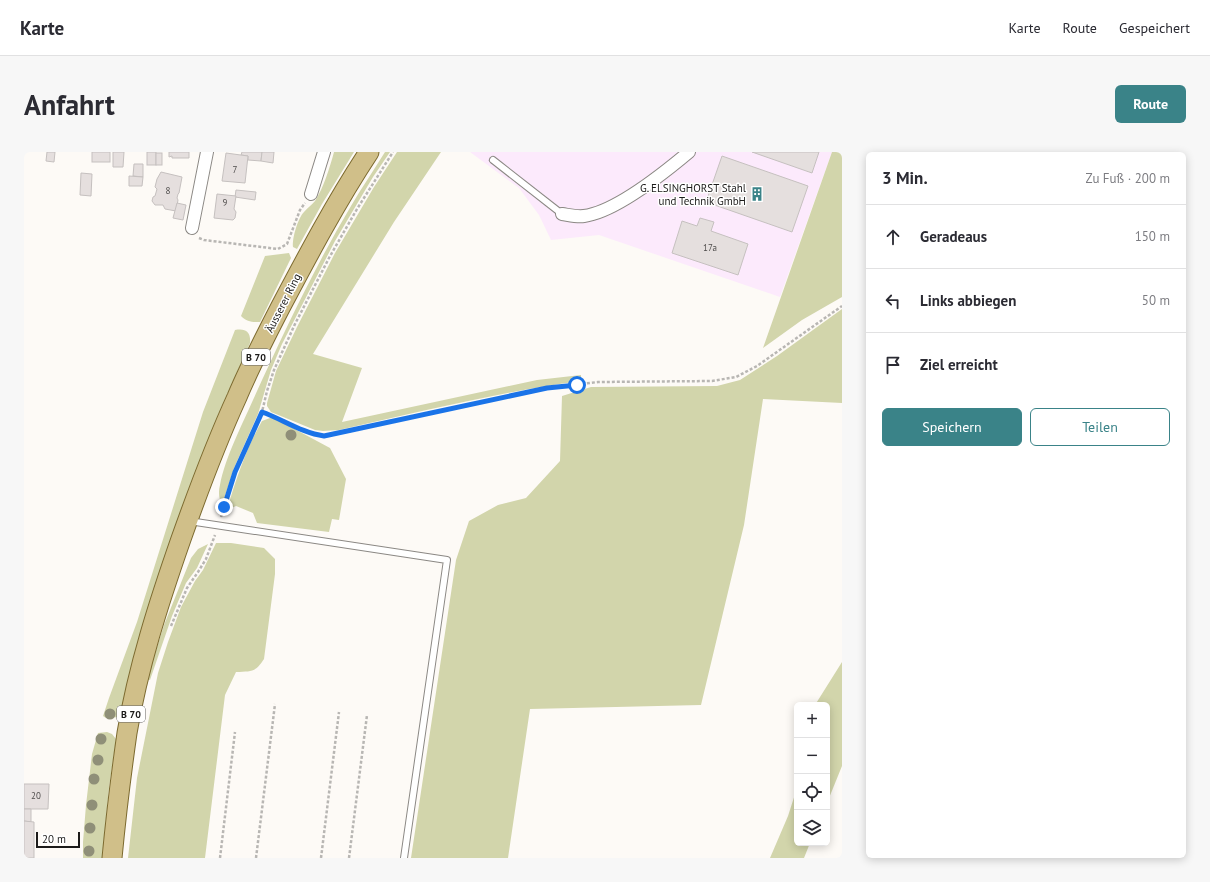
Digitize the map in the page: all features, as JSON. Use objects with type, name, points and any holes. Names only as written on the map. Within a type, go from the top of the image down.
[{"type":"main road","name":"Äusserer Ring","points":[[112,858],[116,814],[128,732],[139,676],[156,612],[187,520],[237,396],[259,350],[295,279],[346,186],[369,152]]},
{"type":"street","points":[[192,228],[207,152]]},
{"type":"street","points":[[311,194],[324,152]]},
{"type":"street","points":[[562,214],[583,216],[603,211],[633,194],[665,172],[689,152]]},
{"type":"lane","points":[[493,160],[562,214]]},
{"type":"lane","points":[[187,520],[447,560],[404,858]]},
{"type":"path","points":[[224,507],[235,472],[262,412],[274,370],[295,324],[328,258],[356,209],[393,152]]},
{"type":"path","points":[[192,228],[197,237],[204,240],[278,249],[288,244],[300,210],[311,194]]},
{"type":"path","points":[[262,412],[307,432],[324,436],[547,388],[598,382],[712,381],[736,376],[757,366],[842,306]]},
{"type":"path","points":[[171,628],[187,588],[206,559],[212,543]]},
{"type":"path","points":[[256,858],[275,704]]},
{"type":"path","points":[[320,858],[338,712]]},
{"type":"path","points":[[349,858],[367,715]]},
{"type":"path","points":[[220,858],[235,732]]},
{"type":"shaded area","points":[[470,152],[832,152],[780,297],[599,235],[551,240],[539,215],[519,188]]},
{"type":"green space","points":[[334,152],[354,152],[322,204],[297,249],[293,247],[293,243],[294,234],[298,223],[302,215],[318,196],[326,178]]},
{"type":"green space","points":[[385,152],[390,152],[373,177],[335,241],[282,344],[271,370],[258,414],[234,468],[222,505],[219,490],[222,475],[234,442],[264,375],[299,302],[337,229]]},
{"type":"green space","points":[[397,152],[441,152],[394,222],[313,354],[362,368],[342,422],[537,380],[581,375],[581,381],[520,391],[429,409],[339,430],[315,430],[271,412],[267,406],[267,403],[276,371],[297,327],[335,253],[374,187]]},
{"type":"green space","points":[[832,152],[842,152],[842,297],[802,320],[763,348]]},
{"type":"green space","points":[[289,253],[291,258],[260,322],[247,321],[241,316],[265,256]]},
{"type":"green space","points":[[842,309],[842,403],[763,399],[744,525],[701,705],[530,709],[508,858],[411,858],[456,560],[469,521],[498,505],[526,498],[560,461],[562,396],[591,387],[717,386],[740,380],[777,356]]},
{"type":"green space","points":[[235,330],[245,330],[250,336],[250,343],[219,413],[189,488],[157,579],[120,717],[106,718],[103,716],[137,622],[203,412]]},
{"type":"green space","points":[[274,418],[330,448],[346,479],[339,520],[332,519],[329,532],[257,523],[253,513],[236,506],[227,510],[251,442],[262,421]]},
{"type":"green space","points":[[216,543],[231,543],[264,548],[275,559],[275,574],[264,659],[255,669],[245,672],[236,672],[225,695],[205,858],[128,858],[137,778],[158,673],[181,607],[195,581],[203,570]]},
{"type":"green space","points":[[208,544],[197,568],[186,583],[172,616],[150,680],[147,679],[164,625],[191,558],[198,549]]},
{"type":"green space","points":[[842,662],[842,766],[830,796],[830,702],[817,702]]},
{"type":"green space","points":[[107,732],[112,734],[116,739],[109,788],[102,858],[83,858],[86,805],[92,754],[98,733]]},
{"type":"green space","points":[[794,797],[794,846],[809,846],[804,858],[770,858],[788,816]]},
{"type":"building","points":[[47,152],[55,152],[54,162],[46,161]]},
{"type":"building","points":[[92,152],[110,152],[110,162],[92,162]]},
{"type":"building","points":[[113,152],[124,152],[123,167],[113,167]]},
{"type":"building","points":[[147,152],[156,152],[156,165],[147,165]]},
{"type":"building","points":[[169,152],[189,152],[189,158],[172,158],[172,156],[169,157]]},
{"type":"building","points":[[242,152],[262,152],[261,161],[248,160],[248,156],[241,155]]},
{"type":"building","points":[[262,152],[274,152],[273,163],[261,161]]},
{"type":"building","points":[[752,152],[819,152],[812,173]]},
{"type":"building","points":[[156,153],[162,153],[162,165],[156,165]]},
{"type":"building","points":[[226,153],[248,156],[245,183],[222,181]]},
{"type":"building","name":"G. ELSINGHORST Stahl und Technik GmbH","points":[[722,156],[808,186],[792,232],[706,202]]},
{"type":"building","points":[[134,164],[143,164],[143,177],[133,176]]},
{"type":"building","points":[[161,172],[182,177],[177,198],[176,211],[165,209],[163,205],[155,205],[152,201],[157,189],[155,187],[157,179]]},
{"type":"building","points":[[81,173],[92,174],[91,196],[80,195]]},
{"type":"building","points":[[129,176],[143,177],[142,186],[129,186]]},
{"type":"building","points":[[236,190],[256,192],[255,200],[235,197]]},
{"type":"building","points":[[217,194],[236,196],[234,209],[236,212],[233,220],[214,218]]},
{"type":"building","points":[[177,203],[186,205],[183,220],[173,218]]},
{"type":"building","points":[[700,218],[714,222],[711,231],[748,244],[738,275],[672,253],[682,221],[697,226]]},
{"type":"building","points":[[24,784],[49,784],[48,809],[24,809]]},
{"type":"building","points":[[24,809],[31,809],[31,822],[24,821]]},
{"type":"building","points":[[24,821],[34,822],[34,858],[24,858]]},
{"type":"place","name":"G. ELSINGHORST Stahl und Technik GmbH","points":[[757,194]]},
{"type":"route","points":[[224,507],[235,472],[262,412],[274,416],[307,432],[324,436],[547,388],[577,385]]}]
